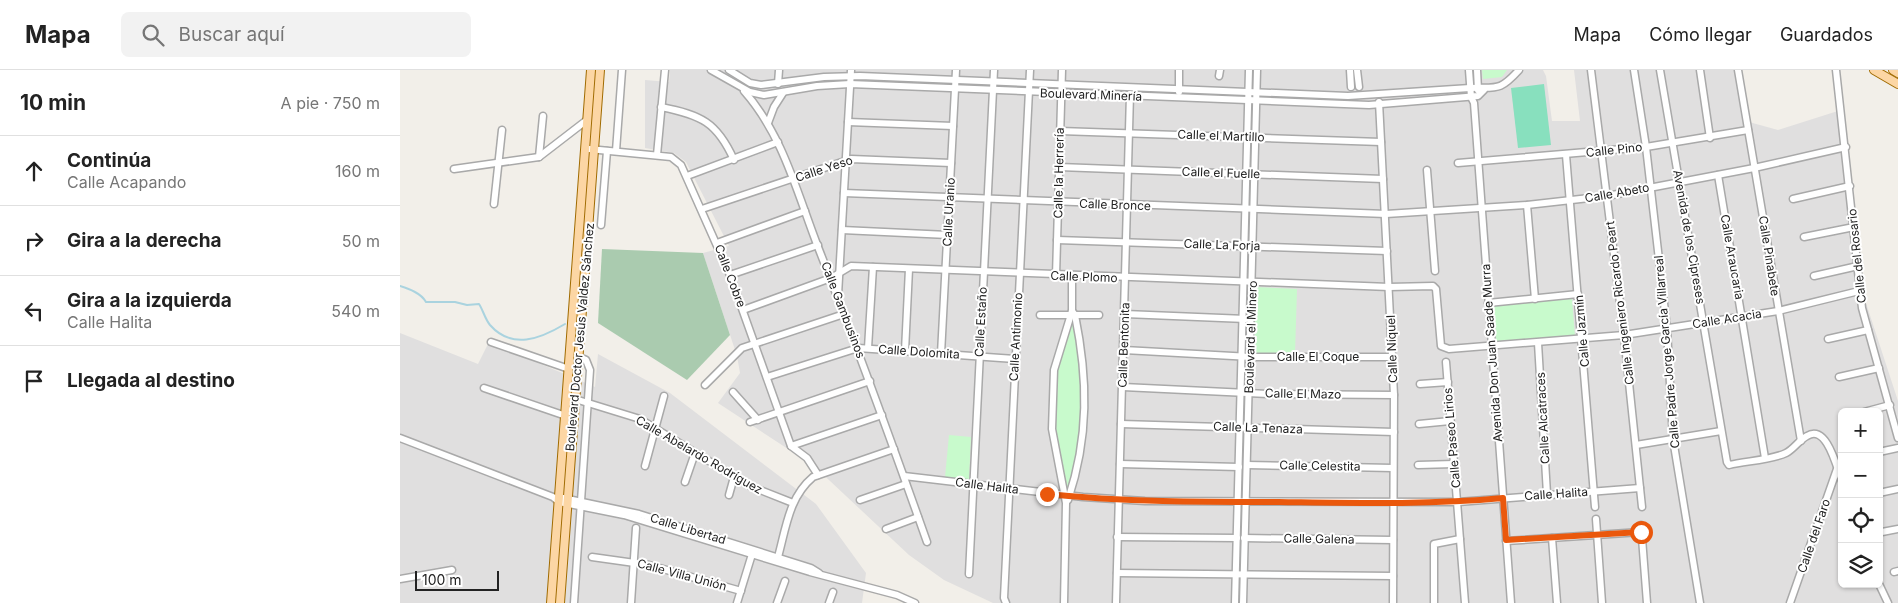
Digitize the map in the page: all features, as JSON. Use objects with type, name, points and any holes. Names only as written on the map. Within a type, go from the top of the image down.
[{"type":"main road","name":"Boulevard Doctor Jesús Valdez Sánchez","points":[[560,603],[561,500],[572,320],[591,70]]},
{"type":"main road","name":"Boulevard Doctor Jesús Valdez Sánchez","points":[[550,603],[579,357],[600,70]]},
{"type":"main road","points":[[1874,70],[1898,84]]},
{"type":"main road","points":[[1893,70],[1898,73]]},
{"type":"street","points":[[616,151],[622,70]]},
{"type":"street","points":[[658,155],[665,70]]},
{"type":"street","name":"Boulevard Minería","points":[[711,70],[740,87],[757,94],[783,93],[850,84],[1248,102],[1380,105],[1473,100],[1478,96],[1481,88]]},
{"type":"street","name":"Boulevard Minería","points":[[729,70],[755,84],[778,84],[851,73],[882,73],[918,79],[956,81],[1378,95],[1503,85],[1519,70]]},
{"type":"street","points":[[740,87],[741,70]]},
{"type":"street","points":[[778,70],[778,84]]},
{"type":"street","points":[[815,78],[816,70]]},
{"type":"street","points":[[918,87],[919,70]]},
{"type":"street","name":"Calle Uranio","points":[[941,354],[956,70]]},
{"type":"street","name":"Calle Estaño","points":[[969,574],[994,70]]},
{"type":"street","name":"Calle Antimonio","points":[[1006,603],[1004,598],[1030,70]]},
{"type":"street","name":"Calle la Herrería","points":[[1056,276],[1062,70]]},
{"type":"street","points":[[1178,98],[1179,70]]},
{"type":"street","name":"Boulevard el Minero","points":[[1241,538],[1238,502],[1248,174],[1249,70]]},
{"type":"street","name":"Boulevard el Minero","points":[[1243,603],[1240,574],[1247,465],[1256,174],[1257,70]]},
{"type":"street","points":[[1350,70],[1351,87]]},
{"type":"street","points":[[1358,70],[1359,87]]},
{"type":"street","name":"Avenida Don Juan Saade Murra","points":[[1469,70],[1478,162],[1511,603]]},
{"type":"street","points":[[1477,70],[1481,88]]},
{"type":"street","name":"Calle Ingeniero Ricardo Peart","points":[[1591,70],[1624,335],[1642,507]]},
{"type":"street","name":"Calle Padre Jorge García Villarreal","points":[[1634,70],[1646,147],[1667,329],[1673,439],[1700,603]]},
{"type":"street","name":"Avenida de los Cipreses","points":[[1660,70],[1728,464],[1765,458]]},
{"type":"street","points":[[1700,70],[1710,138]]},
{"type":"street","name":"Calle Pinabete","points":[[1738,70],[1801,441]]},
{"type":"street","name":"Calle del Rosario","points":[[1836,70],[1846,147],[1860,291],[1868,330],[1898,438]]},
{"type":"street","points":[[838,297],[851,73]]},
{"type":"street","points":[[881,85],[882,73]]},
{"type":"street","points":[[798,81],[799,90]]},
{"type":"street","name":"Calle Gambusinos","points":[[740,87],[768,123],[794,179],[858,348],[927,542]]},
{"type":"street","name":"Calle Bentonita","points":[[1116,603],[1131,88]]},
{"type":"street","points":[[768,123],[774,107],[783,93]]},
{"type":"street","name":"Calle Níquel","points":[[1378,95],[1386,214],[1394,395],[1393,603]]},
{"type":"street","points":[[662,107],[687,112],[706,121],[723,138],[734,160]]},
{"type":"street","points":[[539,157],[543,116]]},
{"type":"street","points":[[454,170],[539,157],[588,120]]},
{"type":"street","points":[[848,122],[953,126]]},
{"type":"street","points":[[494,204],[502,130]]},
{"type":"street","name":"Calle Pino","points":[[1458,163],[1646,147],[1710,138],[1748,130]]},
{"type":"street","name":"Calle el Martillo","points":[[1060,131],[1381,142]]},
{"type":"street","points":[[687,176],[778,142]]},
{"type":"street","name":"Calle Abeto","points":[[1386,214],[1527,205],[1607,196],[1754,168],[1846,147]]},
{"type":"street","name":"Calle Cobre","points":[[585,149],[658,155],[675,159],[687,176],[730,275],[790,446]]},
{"type":"street","points":[[601,225],[606,151]]},
{"type":"street","name":"Calle Jazmín","points":[[1566,155],[1583,339],[1595,507]]},
{"type":"street","name":"Calle Yeso","points":[[702,208],[794,179],[846,160],[857,158],[951,162]]},
{"type":"street","name":"Calle el Fuelle","points":[[1059,167],[1383,178]]},
{"type":"street","points":[[1427,170],[1435,271]]},
{"type":"street","name":"Calle Araucaria","points":[[1718,175],[1765,458]]},
{"type":"street","points":[[1793,199],[1850,186]]},
{"type":"street","name":"Calle Bronce","points":[[844,193],[1023,202],[1386,214]]},
{"type":"street","points":[[1527,205],[1535,299]]},
{"type":"street","points":[[717,243],[805,211]]},
{"type":"street","points":[[1804,237],[1854,227]]},
{"type":"street","points":[[842,230],[948,236]]},
{"type":"street","name":"Calle La Forja","points":[[1057,240],[1387,251]]},
{"type":"street","points":[[730,275],[818,246]]},
{"type":"street","name":"Calle Plomo","points":[[743,310],[831,278],[848,266],[1056,276],[1434,287],[1441,346],[1444,349]]},
{"type":"street","points":[[1814,276],[1858,266]]},
{"type":"street","points":[[868,348],[873,267]]},
{"type":"street","points":[[905,351],[909,269]]},
{"type":"street","points":[[1066,496],[1083,436],[1084,368],[1072,314],[1072,276]]},
{"type":"street","name":"Calle Acacia","points":[[1444,349],[1624,335],[1778,311],[1860,291]]},
{"type":"street","points":[[1488,303],[1578,294]]},
{"type":"street","points":[[706,385],[734,354],[754,343],[844,314]]},
{"type":"street","points":[[1064,603],[1066,496],[1052,429],[1054,370],[1072,314]]},
{"type":"street","points":[[1125,314],[1251,319]]},
{"type":"street","points":[[1040,315],[1099,315]]},
{"type":"street","points":[[1828,339],[1868,330]]},
{"type":"street","points":[[491,342],[569,369]]},
{"type":"street","name":"Calle Alcatraces","points":[[1538,343],[1547,494]]},
{"type":"street","name":"Calle Dolomita","points":[[767,377],[858,348],[1015,359]]},
{"type":"street","name":"Calle El Coque","points":[[1124,350],[1250,357],[1392,357]]},
{"type":"street","points":[[574,603],[590,366],[586,360],[579,357]]},
{"type":"street","name":"Calle Paseo Lirios","points":[[1446,362],[1465,603]]},
{"type":"street","points":[[1839,377],[1879,368]]},
{"type":"street","points":[[750,422],[870,382]]},
{"type":"street","points":[[1420,384],[1448,382]]},
{"type":"street","name":"Calle El Mazo","points":[[1123,387],[1394,395]]},
{"type":"street","points":[[484,388],[566,416]]},
{"type":"street","points":[[733,392],[758,420]]},
{"type":"street","points":[[645,466],[664,396]]},
{"type":"street","name":"Calle Abelardo Rodríguez","points":[[575,399],[632,416],[757,490],[793,503]]},
{"type":"street","points":[[1879,408],[1890,405]]},
{"type":"street","points":[[790,446],[882,415]]},
{"type":"street","points":[[1419,424],[1450,422]]},
{"type":"street","name":"Calle La Tenaza","points":[[1121,424],[1394,432]]},
{"type":"street","points":[[1636,445],[1721,431]]},
{"type":"street","points":[[1765,458],[1786,453],[1812,434],[1823,437],[1829,445],[1837,469]]},
{"type":"street","name":"Calle Libertad","points":[[400,438],[561,500],[612,510],[820,574],[897,594],[915,603]]},
{"type":"street","points":[[790,446],[807,458],[815,476]]},
{"type":"street","points":[[1883,451],[1898,448]]},
{"type":"street","points":[[778,557],[797,493],[815,476],[894,449]]},
{"type":"street","points":[[685,482],[695,453]]},
{"type":"street","points":[[1120,464],[1239,467]]},
{"type":"street","points":[[1418,465],[1454,464]]},
{"type":"street","name":"Calle Celestita","points":[[1247,465],[1394,468]]},
{"type":"street","name":"Calle del Faro","points":[[1790,603],[1837,469]]},
{"type":"street","name":"Calle Halita","points":[[904,476],[1066,496],[1119,500],[1238,502],[1458,502],[1640,488]]},
{"type":"street","points":[[728,495],[734,477]]},
{"type":"street","points":[[860,500],[906,484]]},
{"type":"street","points":[[1883,492],[1898,489]]},
{"type":"street","points":[[886,529],[918,517]]},
{"type":"street","points":[[1596,519],[1602,603]]},
{"type":"street","points":[[632,603],[636,528]]},
{"type":"street","points":[[1506,540],[1597,536],[1641,528],[1647,603]]},
{"type":"street","points":[[1883,532],[1898,529]]},
{"type":"street","name":"Calle Galena","points":[[1118,537],[1393,540]]},
{"type":"street","points":[[1552,538],[1558,603]]},
{"type":"street","points":[[1434,603],[1434,544],[1460,539]]},
{"type":"street","points":[[737,603],[753,552]]},
{"type":"street","name":"Calle Libertad","points":[[753,552],[778,557],[811,568],[820,574]]},
{"type":"street","name":"Calle Villa Unión","points":[[592,557],[634,562],[665,569],[741,591]]},
{"type":"street","points":[[400,579],[452,570]]},
{"type":"street","points":[[1117,573],[1393,576]]},
{"type":"street","name":"Boulevard el Minero","points":[[1235,603],[1240,574]]},
{"type":"street","points":[[777,603],[785,581]]},
{"type":"street","points":[[1881,588],[1888,603]]},
{"type":"street","points":[[830,603],[833,592]]},
{"type":"shaded area","points":[[670,70],[1543,70],[1546,76],[1552,121],[1580,121],[1574,70],[1742,70],[1749,122],[1778,130],[1841,110],[1865,300],[1898,401],[1898,603],[993,603],[944,580],[909,555],[814,466],[718,403],[740,373],[737,356],[703,253],[729,246],[686,162],[674,153],[645,148],[645,80],[669,82]]},
{"type":"shaded area","points":[[400,333],[478,364],[489,342],[595,387],[598,354],[670,393],[816,504],[866,573],[862,603],[400,603]]},
{"type":"green space","points":[[1482,70],[1507,70],[1502,77],[1483,79]]},
{"type":"green space","points":[[1544,84],[1551,145],[1518,148],[1511,88]]},
{"type":"green space","points":[[602,249],[703,253],[730,335],[687,380],[598,323]]},
{"type":"green space","points":[[1256,287],[1297,289],[1295,354],[1254,354]]},
{"type":"green space","points":[[1572,299],[1575,337],[1495,343],[1493,305]]},
{"type":"green space","points":[[1069,324],[1075,325],[1082,362],[1081,443],[1071,487],[1065,489],[1055,439],[1057,366]]},
{"type":"green space","points":[[949,435],[971,437],[969,480],[945,477]]},
{"type":"waterway","points":[[400,286],[418,294],[426,302],[479,304],[490,325],[507,338],[517,340],[536,338],[565,324]]},
{"type":"route","points":[[1047,494],[1108,500],[1145,501],[1393,503],[1458,502],[1503,498],[1506,540],[1641,532]]}]
